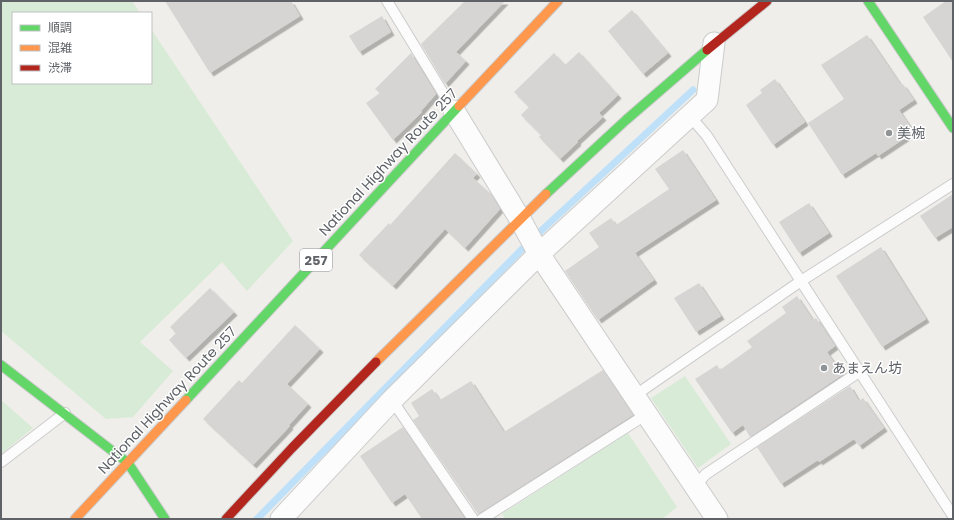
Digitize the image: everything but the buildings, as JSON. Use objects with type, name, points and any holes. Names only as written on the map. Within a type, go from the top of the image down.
[{"type":"main road","name":"National Highway Route 257","points":[[75,519],[558,1]]},
{"type":"main road","points":[[226,519],[279,461],[488,249],[621,124],[714,43],[767,1]]},
{"type":"main road","points":[[868,1],[953,128]]},
{"type":"main road","points":[[1,365],[128,463],[165,519]]},
{"type":"street","points":[[281,519],[392,400],[540,254],[707,100],[714,43]]},
{"type":"street","points":[[454,111],[540,254],[717,519]]},
{"type":"lane","points":[[386,1],[454,111]]},
{"type":"lane","points":[[690,116],[707,136],[953,516]]},
{"type":"lane","points":[[634,396],[801,281],[953,184]]},
{"type":"lane","points":[[695,486],[706,474],[859,372]]},
{"type":"lane","points":[[392,400],[474,519]]},
{"type":"lane","points":[[1,462],[65,413]]},
{"type":"lane","points":[[482,519],[647,414]]},
{"type":"green space","points":[[1,1],[132,1],[139,12],[12,12],[12,84],[152,84],[152,30],[293,241],[247,291],[222,262],[140,342],[173,371],[133,417],[106,419],[1,331]]},
{"type":"green space","points":[[685,376],[731,444],[698,468],[651,398]]},
{"type":"green space","points":[[1,400],[33,428],[1,454]]},
{"type":"green space","points":[[628,433],[677,507],[662,519],[505,519],[502,514]]},
{"type":"waterway","points":[[257,519],[529,242],[693,90]]},
{"type":"traffic: fast","points":[[868,1],[953,128]]},
{"type":"traffic: fast","points":[[546,194],[626,120],[707,50]]},
{"type":"traffic: fast","points":[[186,400],[459,106]]},
{"type":"traffic: fast","points":[[1,365],[128,463],[165,519]]},
{"type":"traffic: slow","points":[[459,106],[558,1]]},
{"type":"traffic: slow","points":[[376,362],[546,194]]},
{"type":"traffic: slow","points":[[75,519],[186,400]]},
{"type":"traffic: jam","points":[[707,50],[767,1]]},
{"type":"traffic: jam","points":[[226,519],[292,448],[376,362]]},
{"type":"place","name":"美椀","points":[[889,133]]},
{"type":"place","name":"あまえん坊","points":[[824,368]]}]
